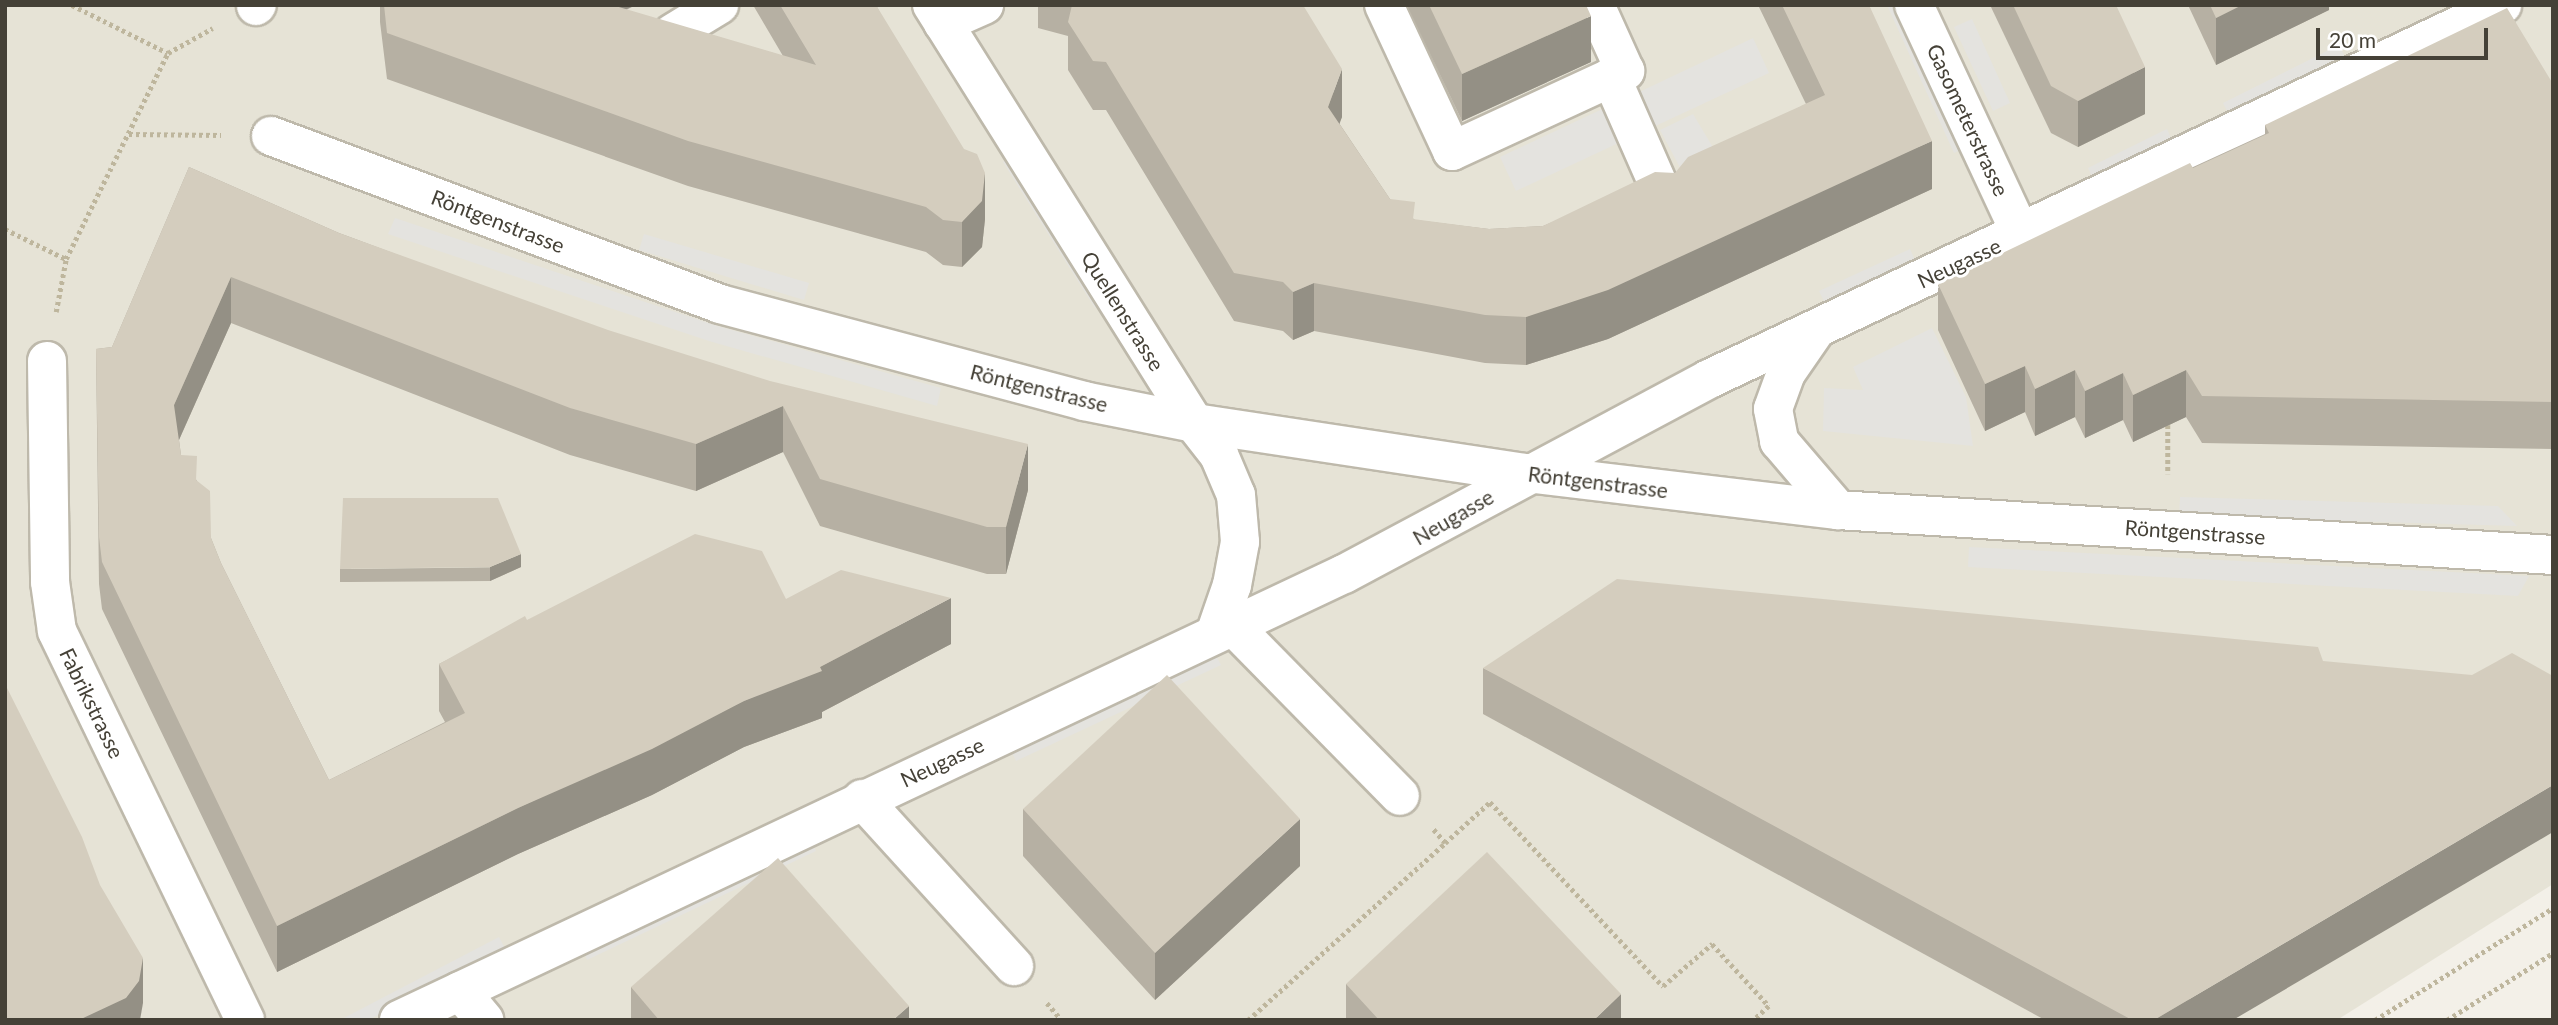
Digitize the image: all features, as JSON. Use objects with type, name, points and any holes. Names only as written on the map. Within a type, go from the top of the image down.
[{"type":"street","points":[[673,33],[719,5]]},
{"type":"street","points":[[938,14],[985,5]]},
{"type":"street","points":[[1366,7],[1452,151],[1625,71],[1595,5]]},
{"type":"street","name":"Gasometerstrasse","points":[[1914,5],[2021,234]]},
{"type":"street","name":"Neugasse","points":[[399,1020],[1449,522],[1527,473],[1709,379],[2502,5]]},
{"type":"street","name":"Quellenstrasse","points":[[938,14],[1194,423],[1219,455],[1236,495],[1240,542],[1224,630]]},
{"type":"street","points":[[1611,77],[1666,202]]},
{"type":"street","name":"Röntgenstrasse","points":[[271,136],[720,304],[1084,401],[1194,423],[1527,473],[1838,510],[2553,555]]},
{"type":"street","points":[[1815,331],[1786,373],[1773,409],[1779,441],[1838,510]]},
{"type":"street","name":"Fabrikstrasse","points":[[47,360],[50,582],[57,631],[245,1020]]},
{"type":"street","points":[[1224,630],[1400,796]]},
{"type":"street","points":[[862,799],[1014,966]]},
{"type":"street","points":[[460,991],[484,1020]]},
{"type":"path","points":[[5,229],[66,259],[168,53],[72,5]]},
{"type":"path","points":[[128,134],[271,136]]},
{"type":"path","points":[[2168,425],[2168,474]]},
{"type":"path","points":[[1400,796],[1446,843]]},
{"type":"path","points":[[1248,1020],[1490,802],[1663,986],[1712,944],[1769,1006],[1754,1020]]},
{"type":"path","points":[[2375,1020],[2553,908]]},
{"type":"path","points":[[2447,1020],[2553,953]]},
{"type":"shaded area","points":[[5,5],[2553,5],[2553,884],[2337,1020],[5,1020]]},
{"type":"shaded area","points":[[1887,5],[1905,5],[1969,146],[1954,153]]},
{"type":"shaded area","points":[[1972,19],[2010,103],[1993,111],[1954,27]]},
{"type":"shaded area","points":[[1753,38],[1769,73],[1649,129],[1633,95]]},
{"type":"shaded area","points":[[2339,45],[2346,59],[2230,117],[2223,103]]},
{"type":"shaded area","points":[[1611,105],[1627,139],[1516,191],[1500,157]]},
{"type":"shaded area","points":[[1693,114],[1730,176],[1693,192],[1660,130]]},
{"type":"shaded area","points":[[2167,129],[2173,143],[2094,181],[2088,168]]},
{"type":"shaded area","points":[[1016,152],[1109,299],[1095,308],[1003,162]]},
{"type":"shaded area","points":[[395,218],[714,325],[941,388],[937,406],[709,341],[388,234]]},
{"type":"shaded area","points":[[644,234],[809,283],[804,300],[639,250]]},
{"type":"shaded area","points":[[1910,249],[1917,265],[1827,307],[1819,291]]},
{"type":"shaded area","points":[[1932,328],[1966,397],[1973,446],[1823,431],[1824,388],[1863,390],[1853,367]]},
{"type":"shaded area","points":[[2180,497],[2498,506],[2517,526],[2179,516]]},
{"type":"shaded area","points":[[1969,547],[2529,576],[2518,596],[1968,567]]},
{"type":"shaded area","points":[[1211,646],[1221,665],[1016,761],[1007,742]]},
{"type":"shaded area","points":[[809,836],[816,851],[587,960],[581,945]]},
{"type":"shaded area","points":[[499,937],[507,952],[368,1020],[340,1020]]},
{"type":"building","points":[[384,5],[612,5],[816,65],[780,5],[876,5],[964,149],[977,154],[985,173],[982,201],[962,222],[943,220],[926,207],[688,141],[387,33]]},
{"type":"building","points":[[1072,5],[1303,5],[1342,69],[1328,107],[1390,199],[1415,202],[1413,219],[1489,229],[1543,226],[1655,172],[1675,173],[1688,157],[1825,95],[1782,5],[1869,5],[1932,141],[1608,290],[1526,317],[1485,315],[1314,283],[1293,292],[1283,282],[1234,273],[1106,62],[1093,61],[1068,22]]},
{"type":"building","points":[[1429,5],[1586,5],[1591,16],[1462,74]]},
{"type":"building","points":[[2013,5],[2116,5],[2145,67],[2078,101],[2051,86]]},
{"type":"building","points":[[2210,5],[2242,5],[2216,18]]},
{"type":"building","points":[[2507,8],[2553,84],[2553,402],[2202,396],[2186,370],[2133,395],[2123,373],[2085,391],[2075,370],[2035,389],[2025,366],[1985,384],[1938,284],[2190,163],[2193,168],[2269,133],[2265,125]]},
{"type":"building","points":[[189,167],[339,233],[608,330],[770,381],[1028,444],[1006,527],[987,527],[820,479],[783,406],[696,444],[570,408],[231,277],[174,405],[181,455],[197,456],[196,480],[210,491],[211,538],[221,563],[329,780],[465,713],[439,664],[525,616],[527,620],[695,534],[762,551],[786,599],[841,570],[951,598],[820,667],[822,671],[744,701],[652,749],[518,808],[277,926],[102,562],[99,537],[96,349],[112,347]]},
{"type":"building","points":[[343,498],[498,498],[521,554],[490,567],[340,569]]},
{"type":"building","points":[[1617,579],[2318,647],[2323,661],[2472,675],[2512,653],[2553,676],[2553,785],[2154,1020],[2132,1020],[1483,668]]},
{"type":"building","points":[[1167,675],[1300,819],[1155,953],[1023,809]]},
{"type":"building","points":[[5,684],[82,837],[100,885],[143,958],[139,981],[126,998],[79,1020],[5,1020]]},
{"type":"building","points":[[1487,852],[1621,994],[1594,1020],[1379,1020],[1346,984]]},
{"type":"building","points":[[778,858],[909,1006],[893,1020],[659,1020],[631,987]]}]
